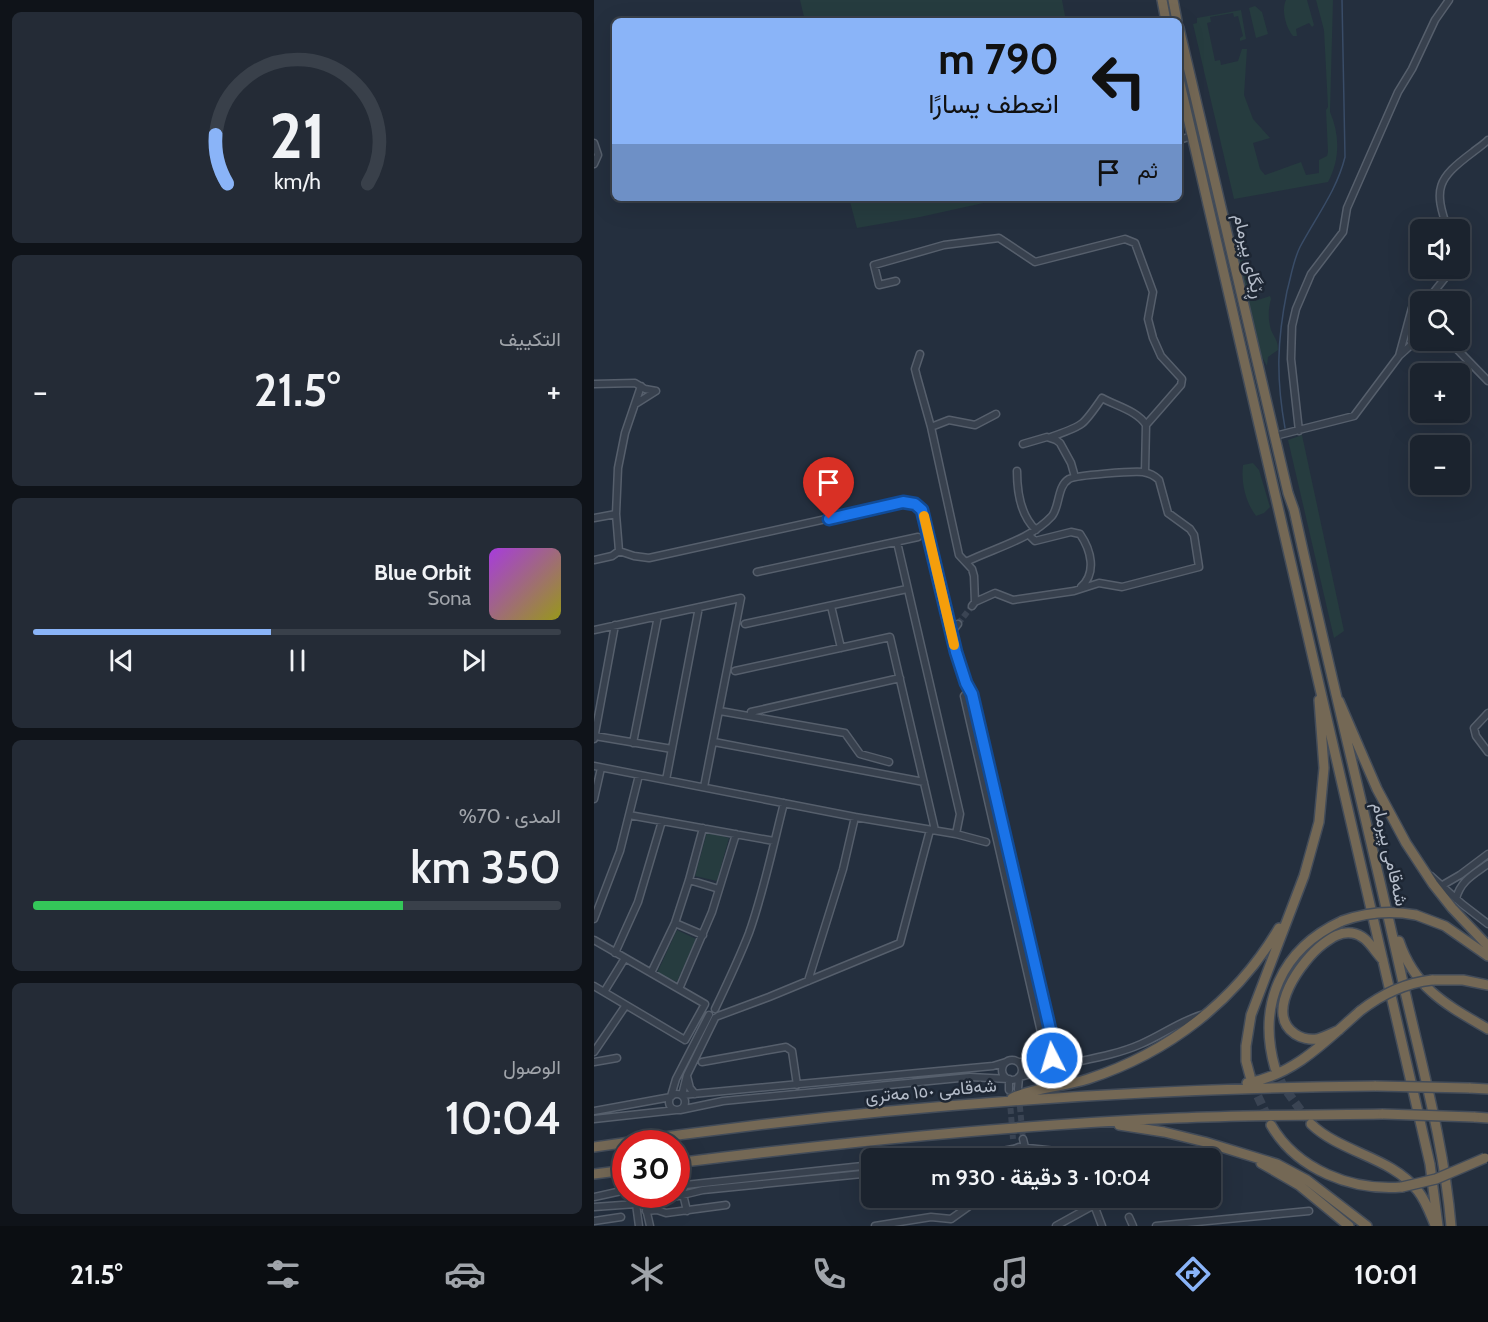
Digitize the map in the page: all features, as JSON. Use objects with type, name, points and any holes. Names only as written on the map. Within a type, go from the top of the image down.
[{"type":"highway","points":[[1162,0],[1165,18]]},
{"type":"highway","points":[[1173,0],[1177,18]]},
{"type":"highway","name":"ڕێگای پیرمام","points":[[1182,41],[1288,493]]},
{"type":"highway","name":"ڕێگای پیرمام","points":[[1182,92],[1276,495]]},
{"type":"highway","name":"شەقامی پیرمام","points":[[1288,493],[1294,510],[1442,1156],[1451,1226]]},
{"type":"highway","name":"شەقامی پیرمام","points":[[1276,495],[1430,1164],[1437,1226]]},
{"type":"highway","points":[[1250,1076],[1246,1062],[1246,1046],[1251,1015],[1315,843],[1322,805],[1324,768],[1318,703],[1321,692]]},
{"type":"highway","points":[[1335,697],[1343,705],[1363,758],[1391,818],[1421,866],[1452,908],[1488,946]]},
{"type":"highway","points":[[1005,1101],[1023,1093],[1085,1080],[1120,1067],[1166,1043],[1207,1014],[1242,979],[1257,961],[1296,897]]},
{"type":"highway","points":[[1275,1068],[1269,1045],[1268,1026],[1270,1009],[1278,984],[1292,960],[1310,941],[1342,921],[1378,912],[1416,915],[1444,926],[1488,956]]},
{"type":"highway","points":[[1391,931],[1398,940],[1409,967],[1424,986],[1440,1000],[1488,1029]]},
{"type":"highway","points":[[1339,1030],[1315,1039],[1298,1036],[1288,1027],[1284,1019],[1284,1002],[1301,966],[1310,955],[1330,939],[1345,933],[1353,933],[1368,941],[1384,961]]},
{"type":"highway","points":[[1209,1089],[1256,1082],[1281,1073],[1302,1060],[1360,1011],[1394,989],[1432,980],[1469,980],[1488,985]]},
{"type":"highway","name":"شەقامی ١٥٠ مەتری","points":[[594,1147],[856,1114],[1005,1101],[1209,1089],[1376,1086],[1488,1089]]},
{"type":"highway","points":[[690,1161],[917,1136],[1178,1118],[1383,1114],[1488,1118]]},
{"type":"highway","points":[[1102,1123],[1164,1132],[1277,1164],[1300,1176],[1367,1226]]},
{"type":"highway","points":[[1311,1124],[1329,1137],[1383,1165],[1409,1182],[1425,1201],[1437,1226]]},
{"type":"highway","points":[[1271,1125],[1297,1155],[1328,1174],[1364,1186],[1380,1188],[1402,1186],[1436,1179],[1486,1157]]},
{"type":"highway","points":[[1240,1152],[1286,1176],[1349,1226]]},
{"type":"highway","points":[[594,1174],[612,1172]]},
{"type":"street","points":[[1299,431],[1291,367],[1292,326],[1296,309],[1315,268],[1343,232],[1347,208],[1400,88],[1412,69],[1435,20],[1449,0]]},
{"type":"street","points":[[1182,139],[1192,136]]},
{"type":"street","points":[[1444,219],[1438,189],[1450,171],[1488,140]]},
{"type":"street","points":[[594,143],[598,155],[594,164]]},
{"type":"street","points":[[896,281],[879,285],[874,265],[953,243],[999,238],[1035,262],[1125,239],[1130,240],[1138,249],[1139,260],[1153,292],[1148,319],[1157,349],[1164,361],[1182,380],[1181,385],[1146,425]]},
{"type":"street","points":[[1435,291],[1444,279]]},
{"type":"street","points":[[1399,356],[1410,315]]},
{"type":"street","points":[[1275,436],[1354,416],[1399,356],[1410,346]]},
{"type":"street","points":[[1459,351],[1488,381]]},
{"type":"street","points":[[920,354],[915,369],[931,427],[959,555],[974,576],[973,604],[995,593],[1013,600],[1078,590],[1103,583],[1122,587],[1199,567],[1194,535],[1190,529],[1168,513],[1159,480],[1145,472],[1075,477],[1066,481],[1054,514],[1036,530],[966,562]]},
{"type":"street","points":[[594,392],[595,384],[635,383],[656,391],[642,398],[633,408]]},
{"type":"street","points":[[619,551],[616,514],[618,468],[641,386]]},
{"type":"street","points":[[1023,444],[1072,431],[1084,424],[1102,398],[1138,415],[1146,425],[1145,472]]},
{"type":"street","points":[[931,427],[949,420],[975,425],[996,414]]},
{"type":"street","points":[[1051,438],[1060,443],[1075,470],[1075,477]]},
{"type":"street","points":[[1017,471],[1018,494],[1027,520],[1036,530]]},
{"type":"street","points":[[594,1119],[678,1110],[723,1101],[959,1078],[982,1076],[1009,1079],[1046,1067],[1052,1058],[1053,1042],[984,747],[970,691],[951,633],[920,507],[912,503],[900,503],[649,558],[619,551]]},
{"type":"street","points":[[594,518],[616,514]]},
{"type":"street","points":[[1029,535],[1035,541],[1071,532],[1080,534],[1092,567],[1086,583],[1078,590]]},
{"type":"street","points":[[757,572],[918,537]]},
{"type":"street","points":[[897,542],[960,814],[956,834]]},
{"type":"street","points":[[594,560],[612,556],[619,551]]},
{"type":"street","points":[[745,624],[907,589]]},
{"type":"street","points":[[594,630],[741,598],[704,787]]},
{"type":"street","points":[[831,606],[841,648]]},
{"type":"street","points":[[666,780],[699,607]]},
{"type":"street","points":[[633,743],[658,616]]},
{"type":"street","points":[[951,633],[958,624]]},
{"type":"street","points":[[615,625],[594,737],[672,749]]},
{"type":"street","points":[[678,1110],[685,1105],[682,1095],[687,1075],[714,1016],[900,943],[933,830],[890,637],[735,671]]},
{"type":"street","points":[[751,712],[900,678]]},
{"type":"street","points":[[594,1111],[675,1094],[797,1085],[993,1066],[1011,1060],[1029,1062],[1038,1059],[1043,1050],[1043,1041],[964,696],[970,691]]},
{"type":"street","points":[[720,711],[845,733],[860,754],[889,762]]},
{"type":"street","points":[[1488,713],[1474,728],[1476,736],[1488,752]]},
{"type":"street","points":[[714,742],[924,782]]},
{"type":"street","points":[[976,749],[984,747]]},
{"type":"street","points":[[594,799],[597,767],[855,817],[956,834],[987,842]]},
{"type":"street","points":[[594,919],[620,851],[639,775]]},
{"type":"street","points":[[678,1110],[669,1104],[676,1079],[718,1011],[715,1009],[733,973],[749,932],[784,803]]},
{"type":"street","points":[[629,815],[774,841]]},
{"type":"street","points":[[808,981],[843,869],[855,817]]},
{"type":"street","points":[[615,953],[638,902],[662,821]]},
{"type":"street","points":[[651,973],[675,923],[703,828]]},
{"type":"street","points":[[679,989],[703,935],[736,834]]},
{"type":"street","points":[[997,843],[1006,843]]},
{"type":"street","points":[[1441,886],[1488,854]]},
{"type":"street","points":[[1456,899],[1464,882],[1488,864]]},
{"type":"street","points":[[1421,866],[1456,899],[1488,924]]},
{"type":"street","points":[[689,880],[719,889]]},
{"type":"street","points":[[675,923],[703,935]]},
{"type":"street","points":[[594,940],[705,1004],[686,1040],[594,986]]},
{"type":"street","points":[[604,992],[625,958]]},
{"type":"street","points":[[594,1052],[626,1005]]},
{"type":"street","points":[[1038,1059],[1046,1067],[1054,1067],[1125,1050],[1151,1040],[1183,1022],[1207,1014]]},
{"type":"street","points":[[702,1062],[786,1047],[792,1052],[797,1085]]},
{"type":"street","points":[[594,1062],[617,1058]]},
{"type":"street","points":[[1006,1062],[1002,1070],[1009,1079],[1010,1090]]},
{"type":"street","points":[[1018,1062],[1022,1069],[1018,1089]]},
{"type":"street","points":[[687,1075],[695,1094]]},
{"type":"street","points":[[1012,1148],[1013,1139]]},
{"type":"street","points":[[1023,1139],[1024,1148]]},
{"type":"street","points":[[690,1184],[861,1166]]},
{"type":"street","points":[[690,1193],[861,1174]]},
{"type":"street","points":[[594,1197],[612,1193]]},
{"type":"street","points":[[650,1208],[666,1213],[726,1205]]},
{"type":"street","points":[[594,1207],[612,1206]]},
{"type":"street","points":[[637,1208],[639,1226]]},
{"type":"street","points":[[646,1208],[650,1226]]},
{"type":"street","points":[[875,1226],[903,1224],[931,1217],[954,1218],[967,1208]]},
{"type":"street","points":[[1056,1226],[1087,1208]]},
{"type":"street","points":[[1091,1208],[1102,1226]]},
{"type":"street","points":[[1156,1226],[1309,1210]]},
{"type":"street","points":[[1255,1216],[1256,1226]]},
{"type":"street","points":[[594,1221],[621,1217]]},
{"type":"street","points":[[1129,1217],[1133,1226]]},
{"type":"street","points":[[941,1226],[948,1219]]},
{"type":"street","points":[[948,1219],[954,1226]]},
{"type":"green space","points":[[800,0],[1062,0],[1065,18],[804,18]]},
{"type":"green space","points":[[1286,0],[1307,0],[1314,25],[1312,27],[1309,23],[1296,29],[1297,36],[1290,33],[1286,24],[1284,9]]},
{"type":"green space","points":[[1316,0],[1333,0],[1330,112],[1336,130],[1337,156],[1332,174],[1328,182],[1234,199],[1193,24],[1197,23],[1197,18],[1241,10],[1246,39],[1240,41],[1243,36],[1238,16],[1234,17],[1233,13],[1210,17],[1211,22],[1207,23],[1215,61],[1220,60],[1221,65],[1238,61],[1242,49],[1247,49],[1244,95],[1253,119],[1270,138],[1253,143],[1260,169],[1265,175],[1301,162],[1306,175],[1319,173],[1319,160],[1327,156],[1328,152],[1326,110],[1328,107],[1324,30]]},
{"type":"green space","points":[[1255,6],[1262,12],[1268,34],[1256,38],[1249,8]]},
{"type":"green space","points":[[850,201],[992,201],[920,217],[857,228]]},
{"type":"green space","points":[[1238,257],[1244,261],[1255,301],[1270,296],[1271,299],[1269,322],[1278,350],[1268,357],[1267,366],[1257,348]]},
{"type":"green space","points":[[1302,435],[1344,631],[1334,638],[1288,440]]},
{"type":"green space","points":[[1253,463],[1259,470],[1270,507],[1264,513],[1256,516],[1247,498],[1243,478],[1243,465]]},
{"type":"green space","points":[[707,832],[729,838],[717,881],[695,876]]},
{"type":"green space","points":[[677,930],[696,939],[677,982],[657,973]]},
{"type":"waterway","points":[[1285,428],[1280,393],[1279,360],[1281,326],[1287,291],[1298,252],[1331,192],[1345,157],[1342,0]]},
{"type":"tunnel","points":[[958,624],[972,606]]},
{"type":"tunnel","points":[[1275,1068],[1283,1086],[1307,1119]]},
{"type":"tunnel","points":[[1252,1084],[1269,1120]]},
{"type":"tunnel","points":[[1009,1090],[1013,1139]]},
{"type":"tunnel","points":[[1019,1097],[1023,1139]]},
{"type":"slow traffic","points":[[924,516],[954,645]]},
{"type":"route","points":[[829,519],[903,502],[918,505],[922,510],[956,652],[972,694],[1053,1042],[1052,1058]]}]
